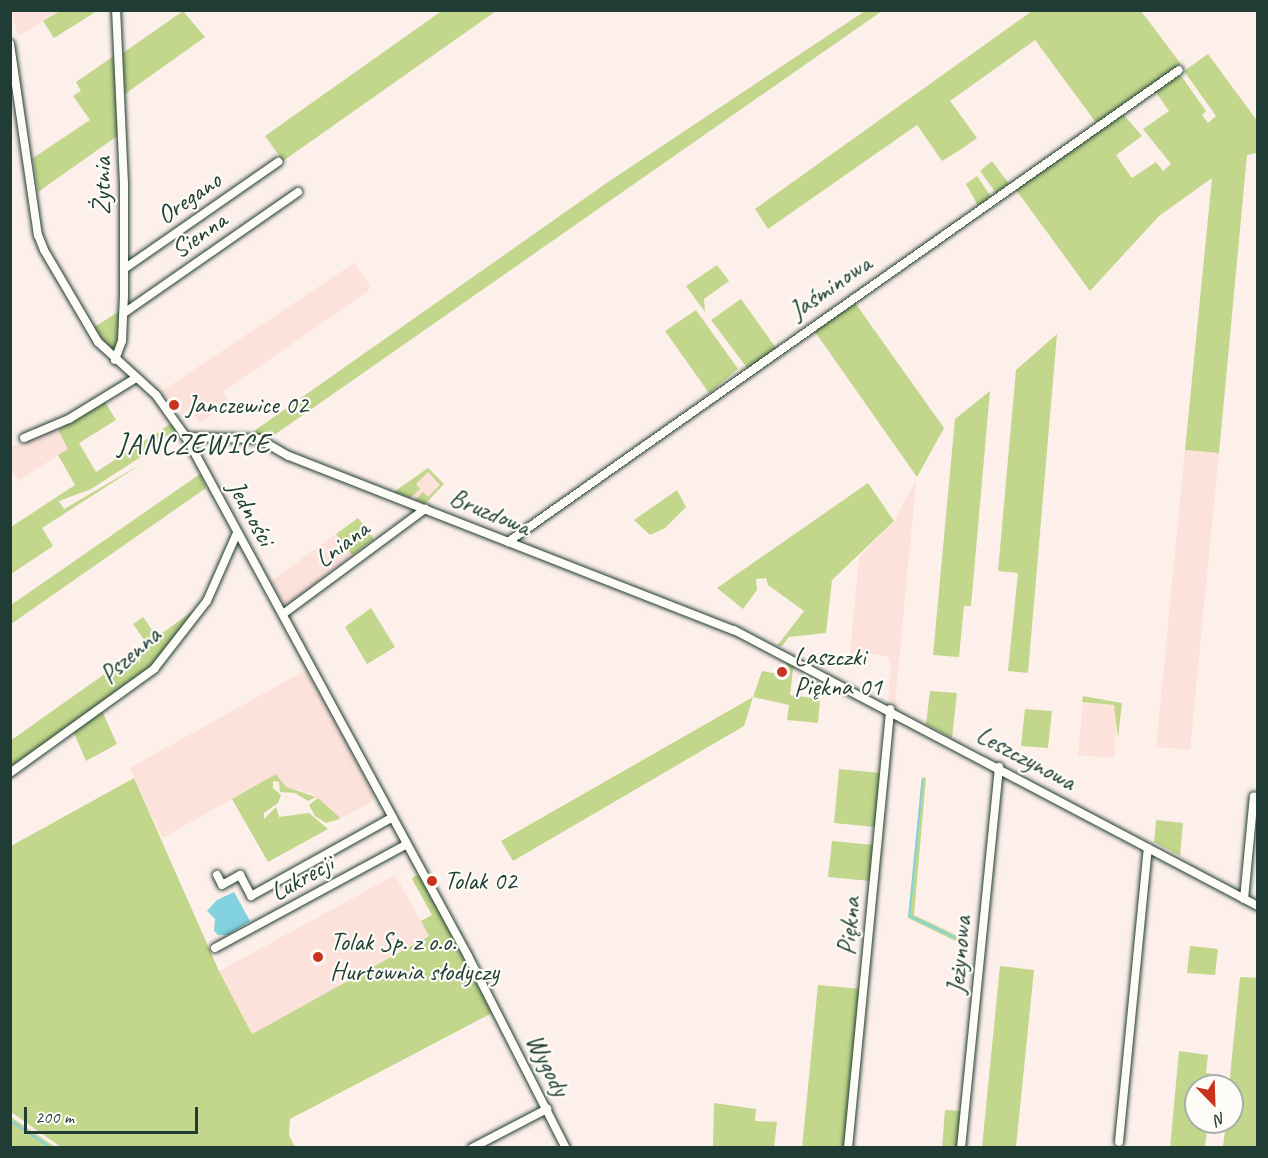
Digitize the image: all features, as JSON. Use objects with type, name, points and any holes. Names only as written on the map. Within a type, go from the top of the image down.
[{"type":"street","name":"Żytnia","points":[[115,360],[121,350],[124,314],[124,184],[116,10]]},
{"type":"street","name":"Jedności","points":[[10,44],[40,242],[84,323],[115,360],[156,395],[186,437],[493,1002]]},
{"type":"street","name":"Jaśminowa","points":[[508,542],[1179,70]]},
{"type":"street","name":"Oregano","points":[[123,269],[279,162]]},
{"type":"street","name":"Sienna","points":[[124,314],[298,192]]},
{"type":"street","points":[[24,438],[69,419],[136,378]]},
{"type":"street","name":"Bruzdowa","points":[[186,437],[259,439],[289,456],[775,649]]},
{"type":"street","name":"Lniana","points":[[283,614],[425,509]]},
{"type":"street","name":"Pszenna","points":[[10,773],[154,669],[207,602],[237,533]]},
{"type":"street","name":"Leszczynowa","points":[[775,649],[1257,906]]},
{"type":"street","name":"Piękna","points":[[848,1148],[890,709]]},
{"type":"street","name":"Jeżynowa","points":[[961,1148],[999,767]]},
{"type":"street","points":[[1244,899],[1254,796]]},
{"type":"street","points":[[217,875],[222,885],[240,875],[251,896],[393,817]]},
{"type":"street","name":"Lukrecji","points":[[215,948],[408,844]]},
{"type":"street","points":[[1119,1142],[1148,848]]},
{"type":"street","name":"Wygody","points":[[493,1002],[566,1148]]},
{"type":"street","points":[[472,1148],[547,1109]]},
{"type":"shaded area","points":[[12,10],[60,11],[18,36]]},
{"type":"shaded area","points":[[354,263],[370,286],[368,291],[224,391],[228,403],[200,423],[194,414],[204,405],[202,401],[183,414],[162,391]]},
{"type":"shaded area","points":[[55,425],[68,449],[18,481],[11,468],[10,448]]},
{"type":"shaded area","points":[[1185,450],[1219,453],[1190,750],[1156,747]]},
{"type":"shaded area","points":[[428,468],[444,484],[425,504],[394,492]]},
{"type":"shaded area","points":[[915,482],[895,703],[888,699],[891,666],[888,656],[850,653],[859,557],[894,521]]},
{"type":"shaded area","points":[[336,534],[352,555],[289,605],[284,604],[271,581]]},
{"type":"shaded area","points":[[306,670],[374,793],[371,802],[340,819],[313,794],[286,787],[276,774],[162,838],[130,768]]},
{"type":"shaded area","points":[[1083,702],[1114,705],[1117,716],[1114,758],[1078,755]]},
{"type":"shaded area","name":"Tolak Sp. z o.o. Hurtownia słodyczy","points":[[395,875],[429,936],[252,1034],[219,971]]},
{"type":"green space","points":[[61,10],[97,11],[54,38],[43,21]]},
{"type":"green space","points":[[443,10],[496,11],[283,161],[265,136]]},
{"type":"green space","points":[[183,11],[205,37],[125,94],[123,53]]},
{"type":"green space","points":[[865,11],[882,11],[267,440],[251,433],[608,182]]},
{"type":"green space","points":[[1032,11],[1141,11],[1181,64],[1097,124],[1035,40],[950,101],[977,138],[942,161],[917,125],[768,229],[755,209]]},
{"type":"green space","points":[[1208,54],[1258,122],[1257,153],[1247,155],[1219,453],[1185,450],[1212,178],[1159,216],[1090,291],[1014,187],[1123,114],[1142,136],[1116,155],[1124,167],[1132,178],[1156,162],[1163,171],[1171,164],[1143,129],[1169,111],[1155,91],[1177,76],[1182,77],[1206,111],[1202,115],[1208,123],[1216,116],[1184,71]]},
{"type":"green space","points":[[114,56],[120,134],[38,192],[33,158],[90,120],[73,96],[81,91],[76,82]]},
{"type":"green space","points":[[992,161],[1009,184],[996,193],[980,171]]},
{"type":"green space","points":[[977,176],[991,197],[978,206],[966,184]]},
{"type":"green space","points":[[717,265],[729,281],[704,299],[705,312],[686,286]]},
{"type":"green space","points":[[741,299],[776,348],[748,369],[711,320]]},
{"type":"green space","points":[[853,300],[944,428],[917,477],[813,329]]},
{"type":"green space","points":[[121,310],[117,349],[113,352],[93,328]]},
{"type":"green space","points":[[696,310],[738,369],[709,393],[665,331]]},
{"type":"green space","points":[[1057,334],[1028,673],[1008,671],[1018,573],[998,571],[1016,370]]},
{"type":"green space","points":[[990,391],[971,606],[964,606],[959,657],[933,655],[955,419]]},
{"type":"green space","points":[[105,402],[116,420],[79,443],[96,472],[172,423],[176,430],[163,438],[161,444],[91,489],[59,501],[64,509],[143,463],[42,528],[53,546],[11,574],[11,527],[75,485],[58,455],[68,449],[58,430]]},
{"type":"green space","points":[[428,468],[444,484],[425,504],[415,500],[423,492],[428,497],[440,485],[428,472],[416,484],[420,489],[410,498],[394,492]]},
{"type":"green space","points":[[200,474],[206,488],[11,624],[11,605]]},
{"type":"green space","points":[[868,483],[894,521],[832,580],[826,633],[789,637],[782,646],[777,646],[804,611],[768,585],[766,578],[756,579],[757,590],[743,609],[717,588]]},
{"type":"green space","points":[[677,490],[686,507],[665,528],[650,535],[634,520]]},
{"type":"green space","points":[[358,518],[374,539],[352,555],[336,534]]},
{"type":"green space","points":[[371,608],[395,647],[367,664],[345,627]]},
{"type":"green space","points":[[194,610],[153,665],[11,768],[10,741],[147,644],[133,624],[143,617],[157,637]]},
{"type":"green space","points":[[786,661],[797,666],[793,669],[790,695],[820,699],[818,723],[787,720],[789,705],[753,697],[762,671],[785,675]]},
{"type":"green space","points":[[930,691],[957,693],[952,738],[926,724]]},
{"type":"green space","points":[[1083,696],[1122,703],[1118,738],[1114,705],[1082,702]]},
{"type":"green space","points":[[753,697],[744,726],[513,861],[501,841]]},
{"type":"green space","points":[[1025,709],[1052,711],[1048,748],[1021,746]]},
{"type":"green space","points":[[102,711],[117,744],[86,761],[73,731]]},
{"type":"green space","points":[[839,769],[881,773],[875,827],[834,823]]},
{"type":"green space","points":[[276,774],[286,787],[316,797],[308,801],[295,793],[280,792],[279,782],[273,781],[273,788],[281,795],[278,803],[264,813],[264,819],[276,807],[279,817],[309,813],[328,829],[268,862],[232,799]]},
{"type":"green space","points":[[922,777],[926,778],[914,915],[962,938],[962,944],[908,918]]},
{"type":"green space","points":[[134,778],[219,971],[252,1034],[429,936],[421,921],[432,915],[412,879],[416,875],[421,877],[492,1013],[290,1119],[289,1135],[295,1147],[61,1147],[11,1112],[11,846]]},
{"type":"green space","points":[[318,798],[340,819],[326,823],[315,816],[309,805]]},
{"type":"green space","points":[[1156,820],[1183,823],[1180,856],[1154,842]]},
{"type":"green space","points":[[832,841],[874,845],[870,881],[828,877]]},
{"type":"green space","points":[[1190,946],[1218,949],[1215,975],[1187,973]]},
{"type":"green space","points":[[1000,966],[1034,970],[1016,1147],[982,1147]]},
{"type":"green space","points":[[1240,977],[1257,978],[1257,1147],[1223,1147],[1225,1134],[1244,1134],[1244,1074],[1230,1074]]},
{"type":"green space","points":[[818,985],[860,989],[844,1147],[802,1148]]},
{"type":"green space","points":[[1179,1051],[1208,1055],[1206,1073],[1213,1074],[1184,1074],[1184,1134],[1207,1134],[1205,1147],[1170,1148]]},
{"type":"green space","points":[[714,1103],[756,1109],[755,1121],[777,1122],[774,1147],[713,1146]]},
{"type":"green space","points":[[945,1110],[961,1111],[958,1147],[942,1148]]},
{"type":"green space","points":[[11,1117],[55,1147],[11,1147]]},
{"type":"water","points":[[234,892],[250,921],[228,935],[218,935],[214,931],[215,919],[207,911],[217,900]]},
{"type":"waterway","points":[[923,780],[910,916],[954,937]]},
{"type":"waterway","points":[[10,1120],[51,1148]]},
{"type":"place","name":"Janczewice 02","points":[[174,405]]},
{"type":"place","name":"Laszczki Piękna 01","points":[[782,672]]},
{"type":"place","name":"Tolak 02","points":[[432,881]]},
{"type":"place","name":"Tolak Sp. z o.o. Hurtownia słodyczy","points":[[318,957]]},
{"type":"district","name":"JANCZEWICE","points":[[194,444]]}]
